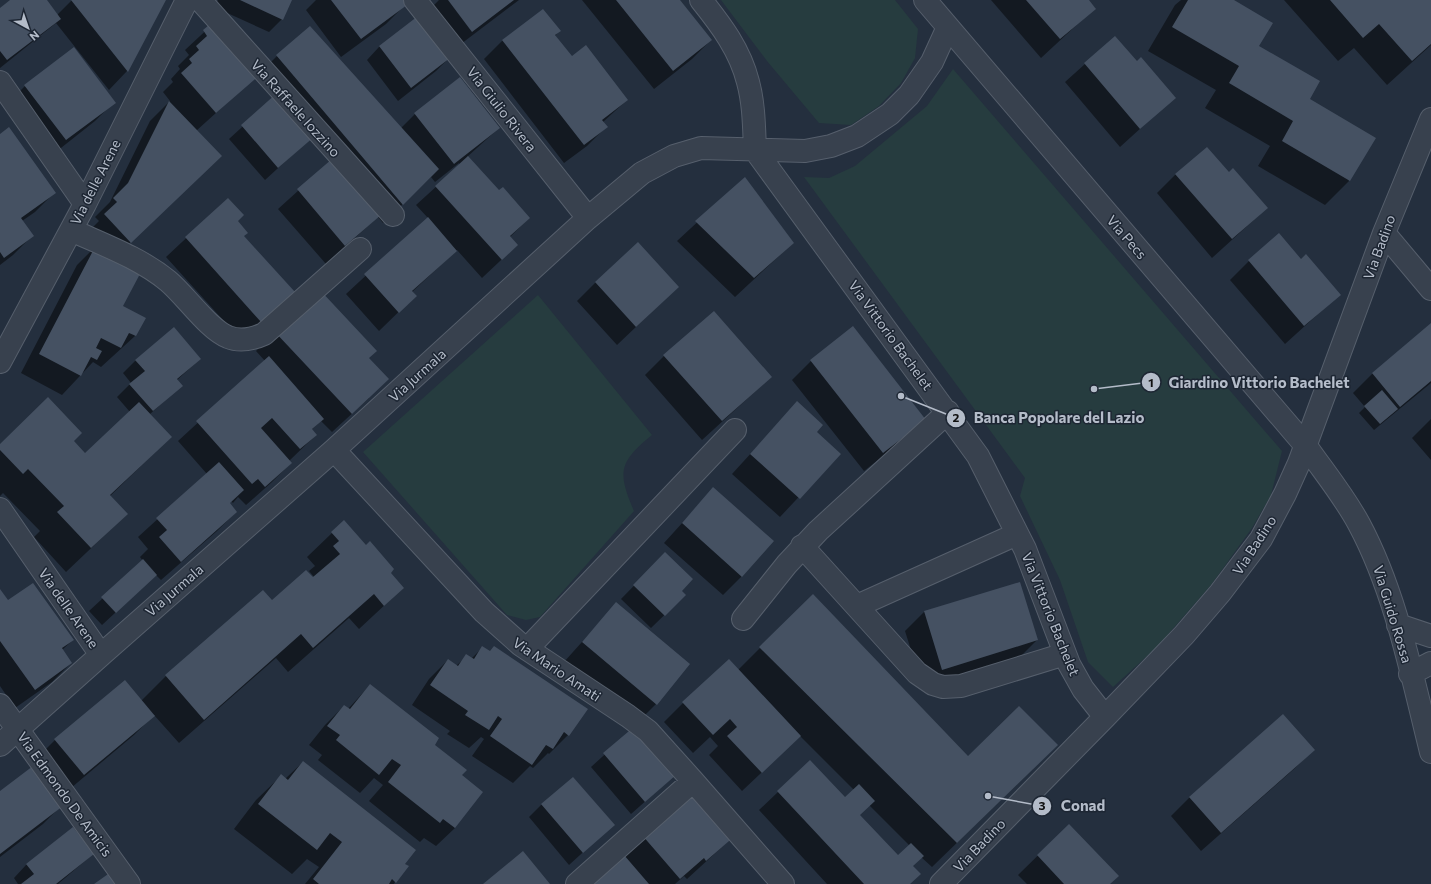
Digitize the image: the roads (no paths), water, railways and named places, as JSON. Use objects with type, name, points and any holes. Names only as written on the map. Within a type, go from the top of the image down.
[{"type":"street","name":"Via delle Arene","points":[[0,362],[85,204],[187,0]]},
{"type":"street","name":"Via Raffaele Iozzino","points":[[200,0],[393,215]]},
{"type":"street","name":"Via Giulio Rivera","points":[[415,0],[588,218]]},
{"type":"street","points":[[701,0],[726,33],[746,74],[751,95],[756,150],[794,151],[817,149],[848,140],[869,129],[900,105],[918,84],[932,62],[948,28]]},
{"type":"street","name":"Via Pecs","points":[[925,0],[1306,446]]},
{"type":"street","points":[[0,82],[85,204]]},
{"type":"street","name":"Via Badino","points":[[941,884],[1184,635],[1242,566],[1273,517],[1306,446],[1384,233],[1431,119]]},
{"type":"street","name":"Via Jurmala","points":[[101,654],[334,450],[588,218],[642,173],[674,156],[701,148],[756,150]]},
{"type":"street","name":"Via Vittorio Bachelet","points":[[756,150],[948,412],[984,466],[1025,549],[1065,654],[1083,689],[1105,717]]},
{"type":"street","points":[[71,230],[128,256],[158,273],[175,287],[221,334],[234,339],[252,339],[264,334],[360,249]]},
{"type":"street","points":[[1384,233],[1431,289]]},
{"type":"street","points":[[743,619],[802,546],[948,412]]},
{"type":"street","points":[[527,649],[735,430]]},
{"type":"street","name":"Via Guido Rossa","points":[[1306,446],[1340,492],[1359,523],[1383,577],[1398,625],[1410,674],[1425,699],[1431,752]]},
{"type":"street","name":"Via Mario Amati","points":[[334,450],[505,633],[640,725],[661,745],[783,884]]},
{"type":"street","name":"Via delle Arene","points":[[0,509],[101,654],[0,745]]},
{"type":"street","points":[[857,606],[1017,534]]},
{"type":"street","points":[[802,546],[918,673],[933,684],[943,687],[961,686],[1065,654]]},
{"type":"street","points":[[1398,625],[1431,636]]},
{"type":"street","points":[[1410,674],[1431,663]]},
{"type":"street","name":"Via Edmondo De Amicis","points":[[0,705],[130,884]]},
{"type":"street","points":[[577,884],[694,781]]},
{"type":"place","name":"Giardino Vittorio Bachelet","points":[[1094,389]]},
{"type":"place","name":"Banca Popolare del Lazio","points":[[901,396]]},
{"type":"place","name":"Conad","points":[[988,796]]}]
